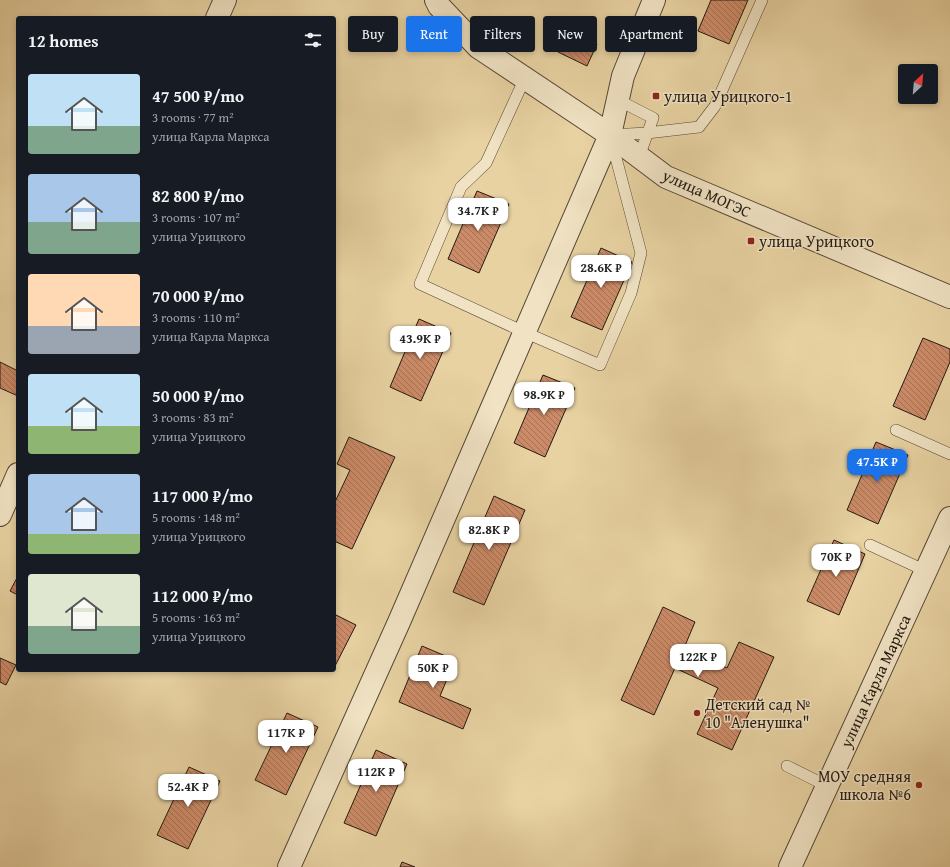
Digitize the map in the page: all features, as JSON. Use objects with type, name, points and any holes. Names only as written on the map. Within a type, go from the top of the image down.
[{"type":"street","points":[[218,16],[225,0]]},
{"type":"street","name":"улица МОГЭС","points":[[436,0],[439,6],[478,48],[610,135],[666,177],[950,297]]},
{"type":"street","points":[[289,867],[399,622],[610,135],[623,76],[654,0]]},
{"type":"street","points":[[0,515],[16,479]]},
{"type":"street","name":"улица Карла Маркса","points":[[790,867],[950,518]]},
{"type":"lane","points":[[524,78],[486,163],[461,187],[420,284],[600,365],[631,293],[641,253],[610,135],[647,133],[699,126],[715,106],[762,0]]},
{"type":"lane","points":[[618,100],[653,118],[639,157]]},
{"type":"lane","points":[[896,430],[950,454]]},
{"type":"lane","points":[[870,545],[926,570]]},
{"type":"lane","points":[[787,766],[827,786]]},
{"type":"building","points":[[711,0],[748,0],[729,44],[698,31]]},
{"type":"building","points":[[558,52],[593,52],[587,66]]},
{"type":"building","points":[[477,191],[509,204],[479,273],[448,259]]},
{"type":"building","points":[[601,248],[632,262],[602,330],[571,317]]},
{"type":"building","points":[[419,319],[451,333],[421,401],[390,387]]},
{"type":"building","points":[[923,338],[950,349],[950,362],[925,420],[893,406]]},
{"type":"building","points":[[0,362],[16,370],[16,395],[0,388]]},
{"type":"building","points":[[543,375],[575,388],[545,457],[514,443]]},
{"type":"building","points":[[349,437],[395,457],[352,549],[336,542],[336,500],[350,470],[337,464]]},
{"type":"building","points":[[876,442],[908,455],[878,524],[847,510]]},
{"type":"building","points":[[494,496],[525,510],[484,605],[453,592]]},
{"type":"building","points":[[834,540],[865,554],[839,615],[807,601]]},
{"type":"building","points":[[16,580],[16,594],[10,591]]},
{"type":"building","points":[[663,607],[695,622],[684,648],[727,668],[739,642],[774,657],[732,750],[697,734],[718,688],[675,668],[654,715],[621,700]]},
{"type":"building","points":[[336,615],[356,625],[336,664]]},
{"type":"building","points":[[422,646],[455,660],[440,696],[471,709],[463,729],[399,702]]},
{"type":"building","points":[[0,658],[16,665],[6,685],[0,682]]},
{"type":"building","points":[[287,713],[318,727],[286,795],[255,780]]},
{"type":"building","points":[[376,750],[407,764],[376,836],[344,823]]},
{"type":"building","points":[[189,767],[220,781],[188,849],[157,835]]},
{"type":"building","points":[[402,862],[415,867],[400,867]]},
{"type":"place","name":"улица Урицкого-1","points":[[656,96]]},
{"type":"place","name":"улица Урицкого","points":[[751,241]]},
{"type":"place","name":"Детский сад № 10 \"Аленушка\"","points":[[697,713]]},
{"type":"place","name":"МОУ средняя школа №6","points":[[919,785]]}]
